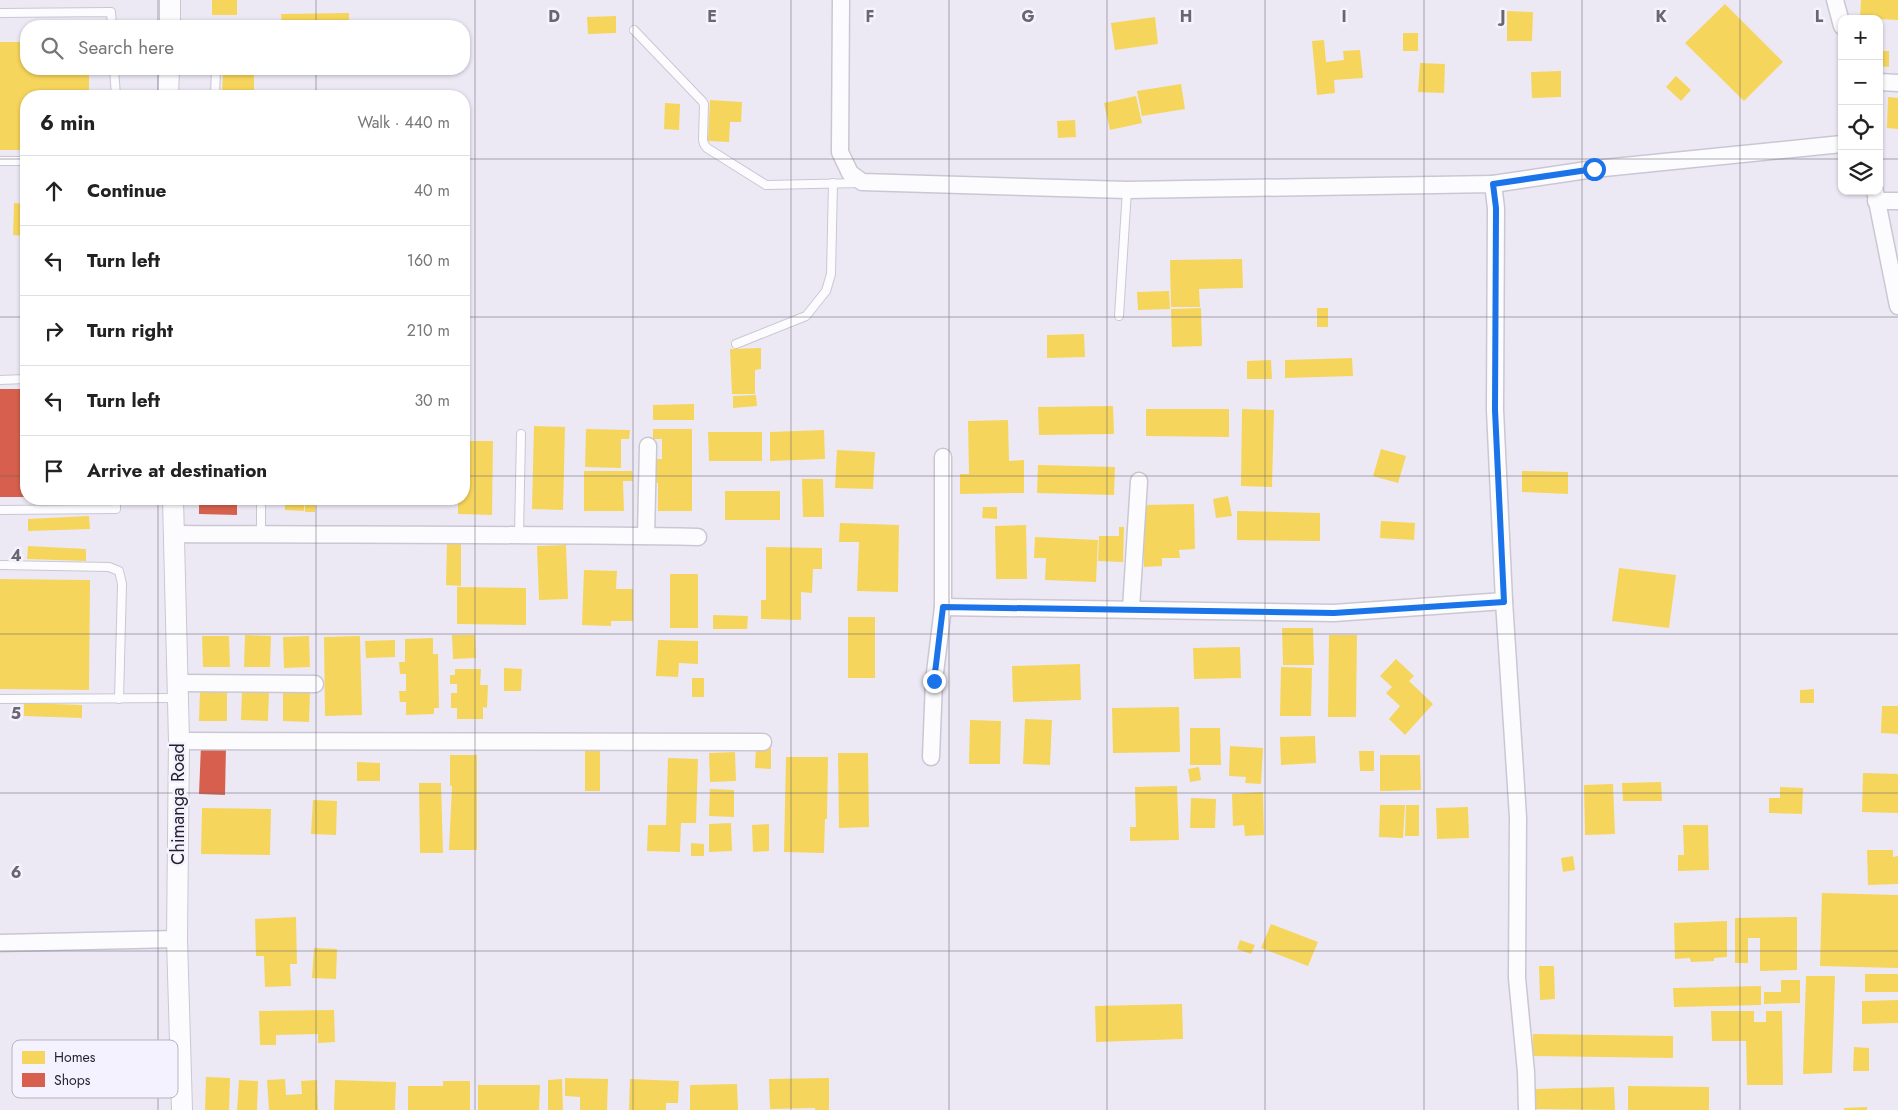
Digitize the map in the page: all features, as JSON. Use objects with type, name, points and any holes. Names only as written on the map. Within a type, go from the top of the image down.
[{"type":"street","points":[[170,0],[170,20]]},
{"type":"street","points":[[841,0],[840,152],[850,173],[862,182],[1127,190],[1493,184],[1594,169],[1838,144]]},
{"type":"street","points":[[1835,0],[1839,15]]},
{"type":"street","points":[[168,90],[169,75]]},
{"type":"street","points":[[1883,82],[1898,83]]},
{"type":"street","points":[[1493,184],[1496,208],[1495,410],[1504,602],[1518,817],[1517,978],[1526,1072],[1527,1110]]},
{"type":"street","points":[[1898,201],[1876,196],[1894,264],[1898,306]]},
{"type":"street","points":[[646,536],[648,446]]},
{"type":"street","points":[[931,758],[934,681],[943,607],[943,457]]},
{"type":"street","points":[[1131,609],[1139,481]]},
{"type":"street","name":"Chimanga Road","points":[[172,505],[179,741],[178,939],[182,1110]]},
{"type":"street","points":[[173,534],[398,536],[519,534],[698,537]]},
{"type":"street","points":[[943,607],[1334,613],[1504,602]]},
{"type":"street","points":[[178,690],[315,684]]},
{"type":"street","points":[[179,741],[763,742]]},
{"type":"street","points":[[0,943],[178,939]]},
{"type":"lane","points":[[0,13],[111,12],[112,20]]},
{"type":"lane","points":[[634,30],[702,100],[704,104],[703,140],[708,148],[766,185],[862,182]]},
{"type":"lane","points":[[114,75],[116,90]]},
{"type":"lane","points":[[215,90],[216,75]]},
{"type":"lane","points":[[0,161],[20,161]]},
{"type":"lane","points":[[736,344],[806,316],[826,291],[831,274],[833,183]]},
{"type":"lane","points":[[1119,316],[1127,190]]},
{"type":"lane","points":[[0,380],[20,379]]},
{"type":"lane","points":[[519,534],[520,434]]},
{"type":"lane","points":[[0,510],[116,509],[116,505]]},
{"type":"lane","points":[[261,505],[262,535]]},
{"type":"lane","points":[[0,565],[109,568],[118,571],[122,584],[119,699]]},
{"type":"lane","points":[[0,699],[119,699],[178,690]]},
{"type":"building: Homes","points":[[212,0],[237,0],[237,15],[212,15]]},
{"type":"building: Homes","points":[[1861,0],[1898,0],[1898,20],[1883,19],[1883,15],[1860,15]]},
{"type":"building: Homes","points":[[1725,4],[1783,62],[1744,101],[1685,43]]},
{"type":"building: Homes","points":[[1507,11],[1533,12],[1532,41],[1507,41]]},
{"type":"building: Homes","points":[[349,13],[349,20],[282,20],[281,14]]},
{"type":"building: Homes","points":[[616,16],[616,33],[588,34],[587,17]]},
{"type":"building: Homes","points":[[1155,17],[1158,44],[1115,50],[1111,23]]},
{"type":"building: Homes","points":[[1403,33],[1418,33],[1418,51],[1403,51]]},
{"type":"building: Homes","points":[[1324,40],[1326,62],[1344,60],[1343,51],[1360,50],[1363,78],[1334,80],[1335,93],[1317,95],[1312,41]]},
{"type":"building: Homes","points":[[0,42],[20,42],[20,75],[89,75],[89,90],[20,90],[20,150],[0,150]]},
{"type":"building: Homes","points":[[1883,51],[1889,51],[1889,67],[1883,66]]},
{"type":"building: Homes","points":[[1420,63],[1445,64],[1444,93],[1418,92]]},
{"type":"building: Homes","points":[[1561,71],[1561,97],[1532,98],[1531,72]]},
{"type":"building: Homes","points":[[223,75],[254,75],[254,90],[222,90]]},
{"type":"building: Homes","points":[[1676,76],[1691,90],[1681,101],[1666,87]]},
{"type":"building: Homes","points":[[1181,84],[1185,109],[1142,116],[1137,91]]},
{"type":"building: Homes","points":[[1136,96],[1142,123],[1110,130],[1104,103]]},
{"type":"building: Homes","points":[[1888,97],[1898,98],[1898,129],[1887,128]]},
{"type":"building: Homes","points":[[710,100],[742,102],[741,122],[730,122],[729,142],[708,141]]},
{"type":"building: Homes","points":[[665,103],[680,104],[679,130],[664,129]]},
{"type":"building: Homes","points":[[1075,120],[1076,137],[1058,138],[1057,121]]},
{"type":"building: Homes","points":[[14,203],[20,204],[20,236],[13,235]]},
{"type":"building: Homes","points":[[1242,259],[1243,288],[1199,289],[1200,307],[1171,307],[1170,260]]},
{"type":"building: Homes","points":[[1169,291],[1170,309],[1138,310],[1137,292]]},
{"type":"building: Homes","points":[[1201,308],[1202,346],[1172,347],[1171,309]]},
{"type":"building: Homes","points":[[1317,308],[1328,308],[1328,327],[1317,327]]},
{"type":"building: Homes","points":[[1084,334],[1085,357],[1047,358],[1047,335]]},
{"type":"building: Homes","points":[[761,348],[761,369],[755,370],[755,394],[732,394],[730,349]]},
{"type":"building: Homes","points":[[1352,358],[1353,376],[1285,378],[1285,360]]},
{"type":"building: Homes","points":[[1271,360],[1272,379],[1247,379],[1247,361]]},
{"type":"building: Homes","points":[[756,395],[757,406],[733,408],[733,396]]},
{"type":"building: Homes","points":[[694,404],[694,420],[653,420],[653,405]]},
{"type":"building: Homes","points":[[1113,406],[1114,434],[1039,435],[1038,407]]},
{"type":"building: Homes","points":[[1146,409],[1229,409],[1229,437],[1146,436]]},
{"type":"building: Homes","points":[[1242,409],[1274,410],[1272,487],[1241,486]]},
{"type":"building: Homes","points":[[1008,420],[1009,461],[1024,460],[1024,493],[960,494],[960,474],[969,474],[968,421]]},
{"type":"building: Homes","points":[[534,426],[565,427],[563,510],[532,509]]},
{"type":"building: Homes","points":[[586,429],[630,430],[629,439],[621,439],[621,468],[585,467]]},
{"type":"building: Homes","points":[[653,429],[692,429],[692,511],[658,511],[658,483],[654,483],[654,459],[662,459],[662,439],[653,439]]},
{"type":"building: Homes","points":[[824,430],[825,459],[770,461],[770,432]]},
{"type":"building: Homes","points":[[708,432],[762,432],[762,461],[709,461]]},
{"type":"building: Homes","points":[[470,441],[493,441],[492,515],[458,514],[458,505],[470,505]]},
{"type":"building: Homes","points":[[1381,449],[1406,456],[1398,483],[1373,476]]},
{"type":"building: Homes","points":[[837,450],[875,452],[873,489],[835,488]]},
{"type":"building: Homes","points":[[1038,465],[1115,467],[1114,495],[1037,493]]},
{"type":"building: Homes","points":[[584,471],[632,471],[633,481],[623,481],[624,511],[584,511]]},
{"type":"building: Homes","points":[[1522,471],[1568,472],[1568,494],[1522,492]]},
{"type":"building: Homes","points":[[802,479],[823,479],[824,517],[803,517]]},
{"type":"building: Homes","points":[[725,491],[780,491],[780,520],[725,520]]},
{"type":"building: Homes","points":[[1228,496],[1232,516],[1216,518],[1213,499]]},
{"type":"building: Homes","points":[[1194,504],[1195,549],[1179,550],[1180,558],[1162,558],[1162,566],[1144,567],[1142,505]]},
{"type":"building: Homes","points":[[285,505],[304,505],[304,511],[285,510]]},
{"type":"building: Homes","points":[[305,505],[315,505],[315,512],[305,512]]},
{"type":"building: Homes","points":[[983,507],[997,507],[997,519],[982,518]]},
{"type":"building: Homes","points":[[1237,511],[1320,513],[1320,541],[1237,540]]},
{"type":"building: Homes","points":[[89,516],[90,529],[28,531],[28,519]]},
{"type":"building: Homes","points":[[1381,521],[1415,523],[1414,540],[1380,538]]},
{"type":"building: Homes","points":[[840,523],[899,525],[898,592],[857,591],[859,542],[839,542]]},
{"type":"building: Homes","points":[[1026,525],[1027,579],[996,579],[995,526]]},
{"type":"building: Homes","points":[[1119,527],[1124,527],[1123,562],[1098,561],[1099,536],[1119,536]]},
{"type":"building: Homes","points":[[1035,537],[1098,540],[1096,582],[1045,580],[1046,558],[1034,558]]},
{"type":"building: Homes","points":[[447,540],[461,541],[461,586],[446,585]]},
{"type":"building: Homes","points":[[566,545],[568,599],[539,600],[537,546]]},
{"type":"building: Homes","points":[[28,546],[86,549],[86,561],[27,559]]},
{"type":"building: Homes","points":[[766,547],[822,548],[822,569],[813,569],[812,593],[801,592],[801,620],[761,619],[761,600],[766,600]]},
{"type":"building: Homes","points":[[1619,568],[1676,575],[1669,628],[1612,621]]},
{"type":"building: Homes","points":[[584,570],[617,571],[616,589],[633,589],[633,621],[611,621],[611,626],[582,625]]},
{"type":"building: Homes","points":[[670,574],[698,574],[698,628],[670,628]]},
{"type":"building: Homes","points":[[0,579],[90,580],[89,690],[0,689]]},
{"type":"building: Homes","points":[[457,587],[526,588],[526,625],[457,624]]},
{"type":"building: Homes","points":[[713,615],[748,616],[747,629],[713,629]]},
{"type":"building: Homes","points":[[848,617],[875,617],[875,678],[848,678]]},
{"type":"building: Homes","points":[[1282,628],[1313,628],[1314,665],[1283,665]]},
{"type":"building: Homes","points":[[245,635],[271,636],[270,667],[244,667]]},
{"type":"building: Homes","points":[[452,635],[475,635],[476,658],[453,659]]},
{"type":"building: Homes","points":[[1329,635],[1357,635],[1356,717],[1328,717]]},
{"type":"building: Homes","points":[[202,636],[229,636],[230,667],[203,667]]},
{"type":"building: Homes","points":[[309,636],[310,667],[284,668],[283,637]]},
{"type":"building: Homes","points":[[360,636],[362,715],[325,716],[324,637]]},
{"type":"building: Homes","points":[[433,638],[433,654],[438,654],[439,708],[434,708],[434,714],[406,715],[406,702],[400,702],[399,691],[406,691],[406,674],[400,674],[399,662],[405,662],[405,639]]},
{"type":"building: Homes","points":[[395,640],[395,657],[366,658],[365,641]]},
{"type":"building: Homes","points":[[658,640],[698,641],[698,664],[679,663],[678,677],[656,676]]},
{"type":"building: Homes","points":[[1240,647],[1241,678],[1194,679],[1193,648]]},
{"type":"building: Homes","points":[[1396,659],[1414,676],[1409,681],[1433,704],[1405,735],[1389,719],[1400,706],[1386,693],[1392,687],[1380,676]]},
{"type":"building: Homes","points":[[1080,664],[1081,700],[1013,702],[1012,666]]},
{"type":"building: Homes","points":[[1281,667],[1312,668],[1311,716],[1280,716]]},
{"type":"building: Homes","points":[[504,668],[522,669],[521,691],[504,691]]},
{"type":"building: Homes","points":[[455,669],[481,669],[480,685],[488,685],[487,708],[483,707],[483,719],[457,719],[457,708],[451,708],[451,693],[457,693],[457,684],[450,684],[450,675],[455,675]]},
{"type":"building: Homes","points":[[692,678],[704,678],[704,697],[692,697]]},
{"type":"building: Homes","points":[[1814,689],[1814,703],[1800,703],[1800,690]]},
{"type":"building: Homes","points":[[200,690],[227,690],[227,721],[199,721]]},
{"type":"building: Homes","points":[[242,690],[269,691],[268,721],[241,720]]},
{"type":"building: Homes","points":[[283,690],[310,690],[309,722],[283,721]]},
{"type":"building: Homes","points":[[24,703],[82,705],[82,718],[24,716]]},
{"type":"building: Homes","points":[[1882,706],[1898,706],[1898,734],[1881,733]]},
{"type":"building: Homes","points":[[1179,707],[1180,752],[1113,753],[1112,708]]},
{"type":"building: Homes","points":[[1025,719],[1052,720],[1050,765],[1023,764]]},
{"type":"building: Homes","points":[[970,720],[1001,721],[1000,764],[969,764]]},
{"type":"building: Homes","points":[[1190,728],[1220,728],[1221,765],[1190,765]]},
{"type":"building: Homes","points":[[1315,736],[1316,763],[1281,765],[1280,737]]},
{"type":"building: Homes","points":[[756,746],[771,747],[771,769],[755,768]]},
{"type":"building: Homes","points":[[1230,746],[1263,748],[1261,784],[1245,783],[1246,777],[1229,776]]},
{"type":"building: Homes","points":[[585,750],[600,750],[600,791],[585,791]]},
{"type":"building: Homes","points":[[1359,751],[1374,751],[1374,771],[1360,771]]},
{"type":"building: Homes","points":[[735,752],[736,781],[710,782],[709,753]]},
{"type":"building: Homes","points":[[838,753],[868,753],[869,827],[839,828]]},
{"type":"building: Homes","points":[[450,755],[477,755],[477,850],[449,850],[452,786],[450,786]]},
{"type":"building: Homes","points":[[1380,755],[1420,755],[1421,790],[1380,791]]},
{"type":"building: Homes","points":[[786,757],[828,757],[827,819],[825,819],[824,853],[784,852]]},
{"type":"building: Homes","points":[[668,758],[698,759],[696,823],[681,823],[680,852],[647,851],[648,825],[666,825]]},
{"type":"building: Homes","points":[[357,762],[380,763],[380,781],[357,781]]},
{"type":"building: Homes","points":[[1199,767],[1201,780],[1190,782],[1188,769]]},
{"type":"building: Homes","points":[[1863,773],[1898,774],[1898,813],[1862,812]]},
{"type":"building: Homes","points":[[1661,782],[1662,801],[1623,801],[1622,783]]},
{"type":"building: Homes","points":[[419,783],[441,783],[443,853],[420,853]]},
{"type":"building: Homes","points":[[1613,784],[1615,834],[1585,835],[1584,785]]},
{"type":"building: Homes","points":[[1177,786],[1179,840],[1130,841],[1130,827],[1136,827],[1135,787]]},
{"type":"building: Homes","points":[[1780,787],[1803,788],[1802,814],[1769,813],[1769,798],[1780,798]]},
{"type":"building: Homes","points":[[710,789],[734,790],[734,817],[709,816]]},
{"type":"building: Homes","points":[[1263,792],[1264,835],[1245,836],[1244,825],[1233,826],[1232,794]]},
{"type":"building: Homes","points":[[1191,798],[1216,799],[1215,828],[1190,828]]},
{"type":"building: Homes","points":[[313,800],[337,801],[336,835],[311,834]]},
{"type":"building: Homes","points":[[1380,805],[1405,805],[1403,838],[1379,837]]},
{"type":"building: Homes","points":[[1406,805],[1419,805],[1419,836],[1405,836]]},
{"type":"building: Homes","points":[[1468,807],[1469,838],[1437,839],[1436,808]]},
{"type":"building: Homes","points":[[202,808],[271,809],[270,855],[201,854]]},
{"type":"building: Homes","points":[[731,823],[732,851],[709,852],[709,824]]},
{"type":"building: Homes","points":[[769,824],[769,851],[753,852],[752,825]]},
{"type":"building: Homes","points":[[1683,825],[1708,825],[1709,870],[1678,871],[1678,855],[1684,855]]},
{"type":"building: Homes","points":[[691,843],[704,844],[704,856],[691,856]]},
{"type":"building: Homes","points":[[1867,850],[1893,850],[1893,857],[1898,856],[1898,884],[1868,885]]},
{"type":"building: Homes","points":[[1573,856],[1575,870],[1563,872],[1561,858]]},
{"type":"building: Homes","points":[[1822,893],[1898,895],[1898,968],[1820,966]]},
{"type":"building: Homes","points":[[296,917],[297,964],[290,964],[291,986],[265,987],[264,956],[256,956],[255,919]]},
{"type":"building: Homes","points":[[1797,917],[1797,970],[1760,971],[1760,938],[1748,938],[1748,963],[1735,963],[1735,918]]},
{"type":"building: Homes","points":[[1727,921],[1727,957],[1714,958],[1714,961],[1691,962],[1690,958],[1675,959],[1674,923]]},
{"type":"building: Homes","points":[[1271,924],[1318,942],[1308,966],[1261,948]]},
{"type":"building: Homes","points":[[1240,940],[1255,945],[1251,954],[1237,949]]},
{"type":"building: Homes","points":[[314,948],[337,949],[336,979],[312,978]]},
{"type":"building: Homes","points":[[1539,966],[1554,966],[1555,999],[1540,1000]]},
{"type":"building: Homes","points":[[1865,974],[1898,974],[1898,992],[1865,992]]},
{"type":"building: Homes","points":[[1806,976],[1835,976],[1832,1073],[1803,1074]]},
{"type":"building: Homes","points":[[1781,980],[1800,980],[1800,1003],[1764,1004],[1764,992],[1781,992]]},
{"type":"building: Homes","points":[[1761,986],[1761,1005],[1674,1007],[1673,988]]},
{"type":"building: Homes","points":[[1898,1000],[1898,1023],[1862,1024],[1862,1001]]},
{"type":"building: Homes","points":[[1182,1004],[1183,1039],[1096,1042],[1095,1006]]},
{"type":"building: Homes","points":[[334,1010],[335,1042],[318,1043],[318,1034],[276,1035],[276,1045],[260,1045],[259,1011]]},
{"type":"building: Homes","points":[[1711,1011],[1754,1011],[1754,1022],[1766,1022],[1766,1011],[1782,1011],[1783,1085],[1747,1085],[1746,1041],[1712,1041]]},
{"type":"building: Homes","points":[[1533,1034],[1673,1036],[1673,1058],[1532,1056]]},
{"type":"building: Homes","points":[[1854,1047],[1869,1048],[1869,1071],[1853,1071]]},
{"type":"building: Homes","points":[[206,1077],[230,1078],[229,1110],[205,1110]]},
{"type":"building: Homes","points":[[565,1078],[608,1079],[607,1110],[580,1110],[580,1097],[565,1096]]},
{"type":"building: Homes","points":[[829,1078],[829,1110],[815,1110],[815,1108],[770,1109],[769,1079]]},
{"type":"building: Homes","points":[[285,1079],[286,1095],[302,1094],[301,1081],[317,1080],[318,1110],[269,1110],[267,1080]]},
{"type":"building: Homes","points":[[562,1079],[563,1110],[548,1110],[548,1080]]},
{"type":"building: Homes","points":[[630,1079],[679,1081],[678,1103],[666,1103],[666,1110],[629,1110]]},
{"type":"building: Homes","points":[[239,1080],[258,1081],[257,1110],[237,1110]]},
{"type":"building: Homes","points":[[335,1080],[396,1082],[395,1110],[334,1110]]},
{"type":"building: Homes","points":[[443,1081],[470,1081],[470,1110],[408,1110],[408,1086],[443,1086]]},
{"type":"building: Homes","points":[[737,1084],[738,1110],[690,1110],[690,1085]]},
{"type":"building: Homes","points":[[478,1085],[540,1085],[539,1110],[478,1110]]},
{"type":"building: Homes","points":[[1628,1086],[1709,1087],[1709,1110],[1628,1110]]},
{"type":"building: Homes","points":[[1614,1087],[1615,1110],[1535,1109],[1535,1089]]},
{"type":"building: Homes","points":[[1867,1107],[1867,1110],[1844,1110],[1844,1108]]},
{"type":"building: Shops","points":[[0,389],[20,389],[20,497],[0,497]]},
{"type":"building: Shops","points":[[199,505],[237,505],[237,515],[199,514]]},
{"type":"building: Shops","points":[[201,745],[226,746],[225,795],[199,794]]},
{"type":"route","points":[[934,681],[943,607],[1334,613],[1504,602],[1495,410],[1496,208],[1493,184],[1594,169]]}]
